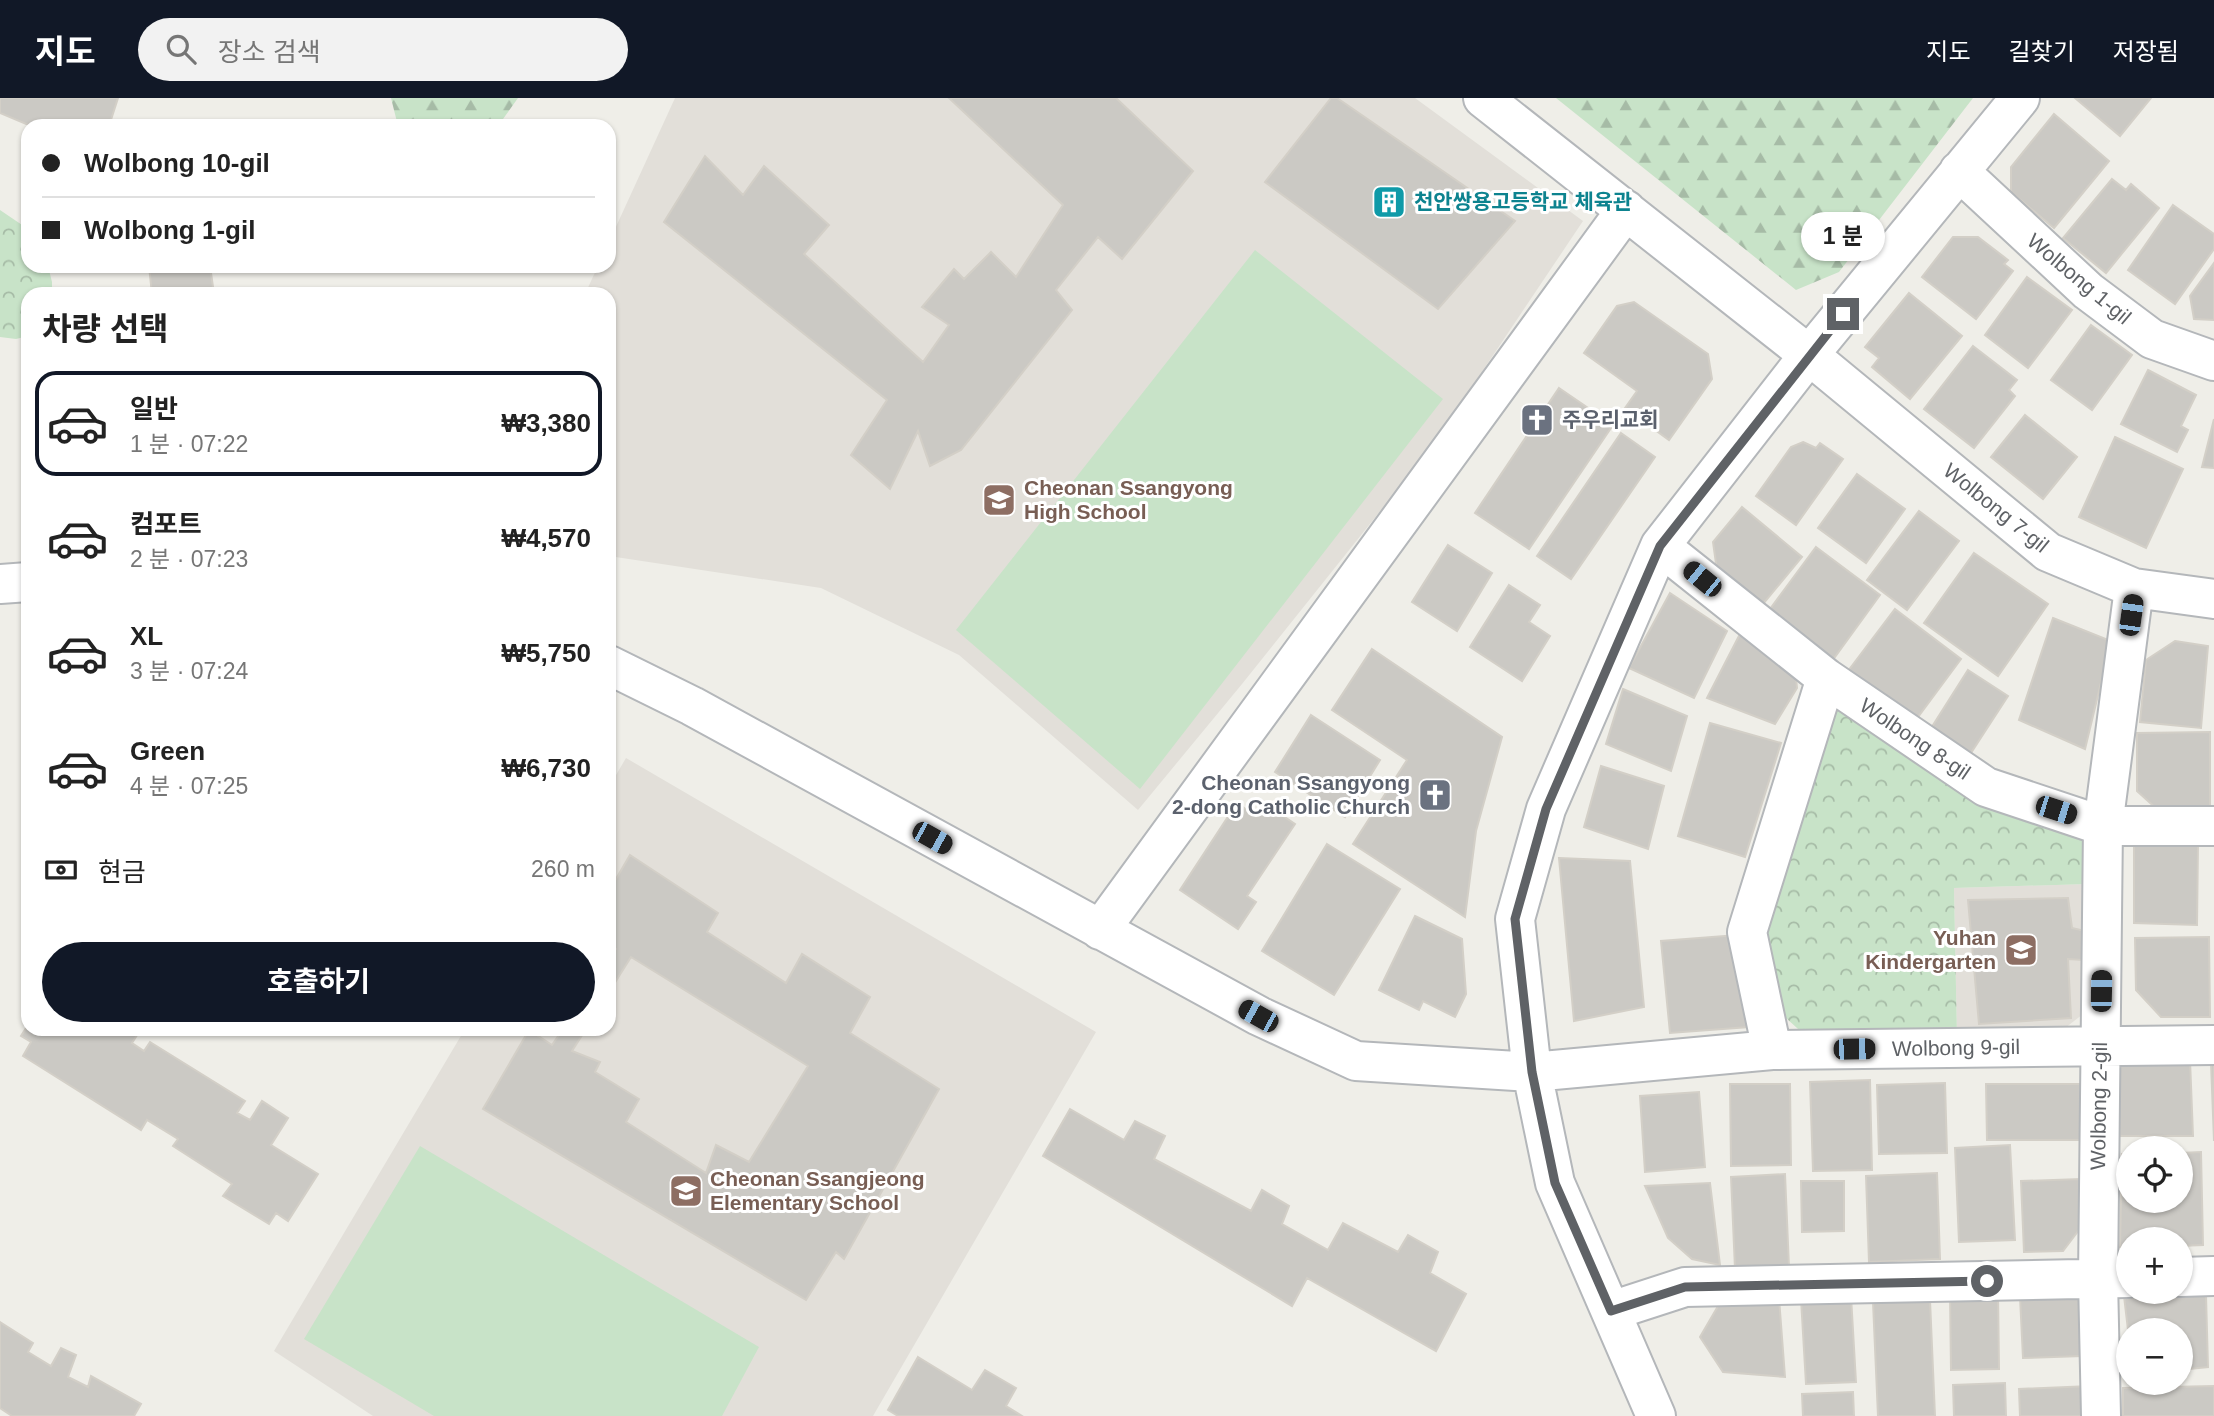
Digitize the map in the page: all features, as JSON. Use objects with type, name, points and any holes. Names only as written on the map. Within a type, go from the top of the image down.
[{"type":"street","name":"Wolbong 7-gil","points":[[1483,98],[1810,355],[2049,552],[2134,588],[2214,599]]},
{"type":"street","points":[[1656,1416],[1555,1183],[1532,1072],[1515,919],[1546,809],[1660,546],[1810,355],[2020,98]]},
{"type":"street","name":"Wolbong 1-gil","points":[[1959,171],[2088,292],[2152,339],[2214,361]]},
{"type":"street","points":[[1100,930],[1626,210]]},
{"type":"street","name":"Wolbong 8-gil","points":[[1660,546],[1826,678],[1986,787],[2103,825],[2214,826]]},
{"type":"street","points":[[0,584],[21,582]]},
{"type":"street","name":"Wolbong 2-gil","points":[[2101,1416],[2113,1279],[2100,1046],[2103,825],[2134,588]]},
{"type":"street","name":"Wolbong 9-gil","points":[[616,668],[692,706],[1258,1016],[1356,1061],[1532,1072],[1772,1050],[2214,1045]]},
{"type":"street","points":[[1772,1050],[1747,932],[1826,678]]},
{"type":"street","points":[[2193,1277],[2214,1276]]},
{"type":"street","points":[[1611,1311],[1685,1287],[2113,1279]]},
{"type":"shaded area","name":"Cheonan Ssangyong High School","points":[[675,98],[1415,98],[1583,221],[1433,445],[1138,810],[959,655],[821,588],[616,557],[616,287],[588,287],[595,273],[616,273],[616,227]]},
{"type":"shaded area","name":"Cheonan Ssangjeong Elementary School","points":[[626,758],[1096,1032],[873,1416],[373,1416],[274,1351],[461,1036],[616,1036],[616,775]]},
{"type":"shaded area","name":"Yuhan Kindergarten","points":[[2088,884],[2087,1011],[2065,1028],[1957,1036],[1954,888]]},
{"type":"green space","points":[[391,98],[518,98],[503,119],[396,119]]},
{"type":"green space","points":[[1556,98],[1973,98],[1839,272],[1796,290]]},
{"type":"green space","points":[[0,210],[21,224],[21,273],[50,273],[52,287],[21,287],[21,338],[0,337]]},
{"type":"green space","points":[[1255,250],[1443,399],[1140,789],[956,630]]},
{"type":"green space","points":[[1842,704],[2090,830],[2088,884],[1954,888],[1957,1036],[1808,1038],[1775,1008],[1758,932],[1830,708]]},
{"type":"green space","points":[[420,1146],[759,1347],[722,1416],[434,1416],[304,1339]]},
{"type":"building","points":[[0,98],[118,98],[111,119],[21,119],[21,122],[0,113]]},
{"type":"building","points":[[949,98],[1116,98],[1193,171],[1122,259],[1098,237],[1056,290],[1072,310],[961,450],[930,466],[918,431],[890,489],[851,455],[887,400],[664,222],[705,156],[743,195],[764,166],[829,225],[804,254],[923,362],[949,325],[922,307],[954,269],[964,279],[991,252],[1016,277],[1063,205]]},
{"type":"building","name":"천안쌍용고등학교 체육관","points":[[1331,98],[1337,98],[1515,221],[1438,309],[1265,182]]},
{"type":"building","points":[[2075,98],[2151,98],[2120,136]]},
{"type":"building","points":[[2054,114],[2109,161],[2054,228],[2011,192],[2011,167]]},
{"type":"building","points":[[2112,179],[2126,190],[2131,184],[2159,208],[2106,273],[2063,238]]},
{"type":"building","points":[[2173,205],[2214,234],[2214,249],[2175,304],[2128,270]]},
{"type":"building","points":[[1953,237],[1978,237],[2008,260],[2004,264],[2013,271],[1976,319],[1922,277]]},
{"type":"building","points":[[2214,263],[2214,320],[2194,319],[2190,296]]},
{"type":"building","points":[[150,273],[211,273],[213,287],[151,287]]},
{"type":"building","points":[[2027,277],[2072,310],[2028,368],[1985,335]]},
{"type":"building","points":[[1909,293],[1962,336],[1910,399],[1872,367],[1879,358],[1865,347]]},
{"type":"building","points":[[1634,302],[1708,354],[1712,379],[1669,440],[1625,408],[1637,391],[1584,353],[1617,306]]},
{"type":"building","points":[[2091,325],[2132,355],[2092,410],[2051,380]]},
{"type":"building","points":[[1973,346],[2017,380],[2009,390],[2015,396],[1974,448],[1924,409]]},
{"type":"building","points":[[2148,370],[2196,395],[2181,426],[2188,430],[2177,452],[2121,424]]},
{"type":"building","points":[[1559,388],[1613,425],[1529,549],[1475,513]]},
{"type":"building","points":[[2025,415],[2077,457],[2043,499],[1991,457]]},
{"type":"building","points":[[2214,419],[2214,468],[2202,467]]},
{"type":"building","points":[[1621,433],[1655,457],[1571,579],[1537,556]]},
{"type":"building","points":[[2115,437],[2183,469],[2146,548],[2079,517]]},
{"type":"building","points":[[1803,442],[1816,448],[1820,443],[1843,459],[1796,525],[1756,496],[1791,447]]},
{"type":"building","points":[[1857,474],[1905,509],[1866,563],[1818,528]]},
{"type":"building","points":[[1742,507],[1802,557],[1758,610],[1718,578],[1713,542]]},
{"type":"building","points":[[1919,511],[1959,541],[1907,610],[1867,580]]},
{"type":"building","points":[[1448,545],[1492,573],[1457,631],[1412,602]]},
{"type":"building","points":[[1816,547],[1880,595],[1832,661],[1767,613]]},
{"type":"building","points":[[1974,553],[2048,604],[1998,676],[1924,623]]},
{"type":"building","points":[[1509,585],[1540,605],[1529,622],[1550,636],[1522,681],[1470,647]]},
{"type":"building","points":[[1670,593],[1727,631],[1694,698],[1629,668]]},
{"type":"building","points":[[1895,609],[1961,659],[1915,721],[1848,671]]},
{"type":"building","points":[[2053,618],[2111,641],[2085,749],[2019,720]]},
{"type":"building","points":[[1741,632],[1795,668],[1797,688],[1775,724],[1707,698]]},
{"type":"building","points":[[2175,641],[2208,646],[2201,728],[2140,722],[2146,660]]},
{"type":"building","name":"Cheonan Ssangyong 2-dong Catholic Church","points":[[1372,649],[1502,737],[1476,831],[1465,917],[1353,844],[1407,760],[1332,710]]},
{"type":"building","points":[[1968,670],[2008,696],[1967,759],[1928,733]]},
{"type":"building","points":[[1623,689],[1687,716],[1671,771],[1606,744]]},
{"type":"building","points":[[1311,715],[1380,760],[1345,817],[1275,772]]},
{"type":"building","points":[[1710,723],[1781,743],[1745,857],[1678,836]]},
{"type":"building","points":[[2210,732],[2210,811],[2159,811],[2137,791],[2137,733]]},
{"type":"building","points":[[1601,766],[1664,786],[1648,849],[1584,827]]},
{"type":"building","points":[[1237,803],[1256,816],[1264,803],[1295,824],[1247,896],[1256,902],[1238,929],[1180,890]]},
{"type":"building","points":[[2134,843],[2198,844],[2197,925],[2134,923]]},
{"type":"building","points":[[1327,844],[1400,889],[1334,995],[1262,951]]},
{"type":"building","points":[[630,855],[718,913],[707,932],[786,983],[802,954],[870,997],[850,1033],[939,1089],[844,1259],[836,1252],[806,1300],[483,1109],[526,1036],[538,1036],[552,1045],[558,1036],[582,1036],[572,1051],[600,1062],[595,1072],[639,1099],[626,1122],[706,1173],[716,1145],[749,1162],[808,1066],[631,957],[616,981],[616,879]]},
{"type":"building","points":[[1559,858],[1630,861],[1644,1007],[1574,1021]]},
{"type":"building","name":"Yuhan Kindergarten","points":[[2068,898],[2072,928],[2085,931],[2083,960],[2068,959],[2071,1018],[1979,1024],[1968,900]]},
{"type":"building","points":[[1415,916],[1462,939],[1466,994],[1455,1017],[1423,1001],[1419,1010],[1379,990]]},
{"type":"building","points":[[1737,935],[1749,1027],[1670,1033],[1661,941]]},
{"type":"building","points":[[2209,937],[2210,1017],[2161,1017],[2136,990],[2135,938]]},
{"type":"building","points":[[21,1036],[136,1036],[132,1043],[144,1051],[150,1042],[245,1101],[237,1113],[250,1120],[262,1101],[288,1118],[271,1145],[318,1174],[288,1221],[276,1213],[269,1224],[223,1196],[232,1184],[173,1146],[178,1139],[147,1120],[141,1130],[23,1056],[31,1042]]},
{"type":"building","points":[[2118,1059],[2190,1060],[2193,1136],[2120,1136]]},
{"type":"building","points":[[2214,1062],[2214,1141],[2211,1063]]},
{"type":"building","points":[[1870,1080],[1872,1170],[1813,1171],[1810,1082]]},
{"type":"building","points":[[1945,1083],[1947,1153],[1879,1154],[1877,1085]]},
{"type":"building","points":[[1730,1084],[1790,1084],[1791,1165],[1731,1166]]},
{"type":"building","points":[[1986,1084],[2080,1084],[2080,1140],[1987,1140]]},
{"type":"building","points":[[1699,1092],[1705,1167],[1645,1172],[1640,1096]]},
{"type":"building","points":[[1070,1109],[1124,1140],[1135,1121],[1165,1136],[1154,1159],[1251,1211],[1262,1190],[1289,1206],[1282,1224],[1328,1250],[1343,1223],[1398,1252],[1408,1235],[1438,1252],[1430,1273],[1466,1294],[1436,1351],[1307,1278],[1292,1306],[1043,1156]]},
{"type":"building","points":[[2010,1145],[2015,1240],[1959,1242],[1955,1148]]},
{"type":"building","points":[[2193,1152],[2201,1152],[2203,1245],[2193,1245],[2193,1227],[2120,1227],[2121,1213],[2193,1213]]},
{"type":"building","points":[[1937,1173],[1940,1259],[1869,1262],[1866,1176]]},
{"type":"building","points":[[1785,1174],[1789,1267],[1735,1269],[1731,1177]]},
{"type":"building","points":[[2081,1179],[2082,1226],[2063,1251],[2024,1252],[2021,1181]]},
{"type":"building","points":[[1801,1181],[1844,1181],[1844,1231],[1802,1232]]},
{"type":"building","points":[[1710,1183],[1720,1265],[1692,1259],[1668,1238],[1645,1186]]},
{"type":"building","points":[[1998,1292],[1999,1369],[1951,1370],[1950,1293]]},
{"type":"building","points":[[2080,1294],[2082,1356],[2023,1358],[2020,1297]]},
{"type":"building","points":[[2193,1295],[2206,1295],[2208,1367],[2193,1369],[2193,1318],[2127,1318],[2125,1304],[2193,1304]]},
{"type":"building","points":[[1851,1296],[1856,1382],[1806,1384],[1801,1299]]},
{"type":"building","points":[[1779,1298],[1785,1377],[1723,1372],[1700,1337],[1721,1301]]},
{"type":"building","points":[[1930,1300],[1935,1416],[1878,1416],[1873,1302]]},
{"type":"building","points":[[0,1322],[33,1343],[28,1352],[51,1366],[61,1348],[76,1355],[68,1377],[88,1387],[91,1376],[141,1404],[134,1416],[12,1416],[0,1408]]},
{"type":"building","points":[[918,1357],[972,1390],[985,1370],[1016,1388],[1006,1406],[1022,1416],[898,1416],[888,1410]]},
{"type":"building","points":[[2005,1383],[2006,1416],[1954,1416],[1953,1385]]},
{"type":"building","points":[[2090,1386],[2091,1416],[2020,1416],[2019,1389]]},
{"type":"building","points":[[2193,1386],[2214,1386],[2214,1416],[2123,1416],[2123,1395],[2193,1395]]},
{"type":"building","points":[[1853,1392],[1854,1416],[1803,1416],[1802,1394]]},
{"type":"place","name":"천안쌍용고등학교 체육관","points":[[1389,202]]},
{"type":"place","name":"주우리교회","points":[[1537,420]]},
{"type":"place","name":"Cheonan Ssangyong High School","points":[[999,500]]},
{"type":"place","name":"Cheonan Ssangyong 2-dong Catholic Church","points":[[1435,795]]},
{"type":"place","name":"Yuhan Kindergarten","points":[[2021,950]]},
{"type":"place","name":"Cheonan Ssangjeong Elementary School","points":[[686,1191]]},
{"type":"route","points":[[1843,314],[1660,546],[1546,809],[1515,919],[1532,1072],[1555,1183],[1611,1311],[1685,1287],[1987,1281]]}]
